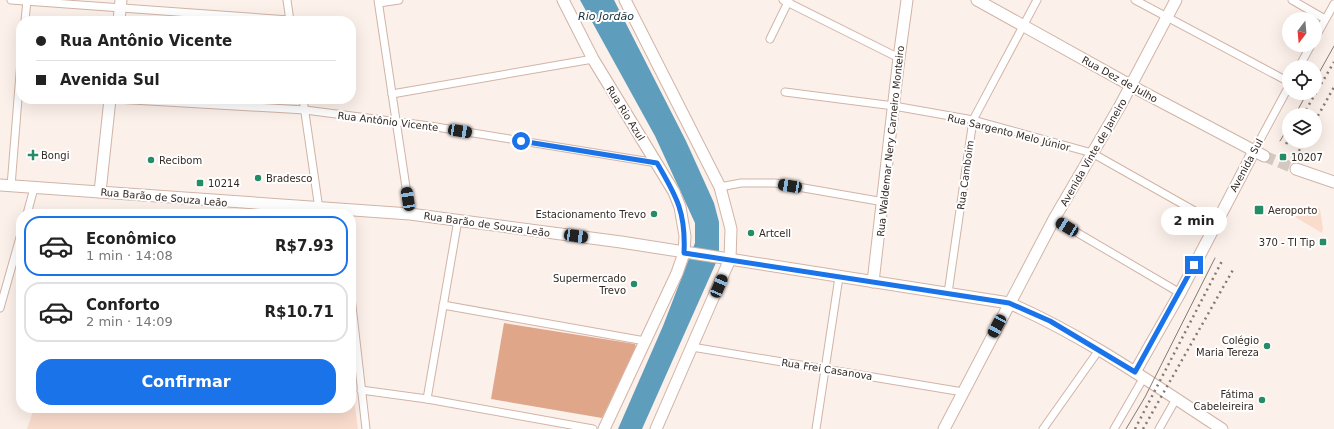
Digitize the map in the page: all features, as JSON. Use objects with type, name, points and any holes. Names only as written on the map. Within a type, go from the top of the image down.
[{"type":"main road","name":"Rua Rio Azul","points":[[563,0],[593,59],[674,192],[684,221],[687,253],[604,429]]},
{"type":"main road","points":[[625,0],[720,187],[729,215],[731,229],[726,259],[692,347],[656,429]]},
{"type":"main road","name":"Rua Waldemar Nery Carneiro Monteiro","points":[[873,282],[884,202],[899,58],[908,0]]},
{"type":"main road","name":"Rua Dez de Julho","points":[[977,0],[1130,85],[1259,153]]},
{"type":"main road","name":"Avenida Vinte de Janeiro","points":[[944,429],[1054,219],[1176,0]]},
{"type":"main road","points":[[120,16],[121,3]]},
{"type":"main road","points":[[100,192],[109,104]]},
{"type":"main road","name":"Avenida Sul","points":[[1139,374],[1216,223],[1259,153]]},
{"type":"main road","points":[[1296,169],[1334,182]]},
{"type":"main road","name":"Rua Barão de Souza Leão","points":[[6,185],[319,209]]},
{"type":"main road","name":"Rua Barão de Souza Leão","points":[[356,212],[410,214],[458,220],[687,253],[1009,303],[1050,321],[1139,374],[1222,429]]},
{"type":"street","points":[[11,0],[121,3],[250,16]]},
{"type":"street","points":[[25,16],[27,0]]},
{"type":"street","points":[[287,0],[289,16]]},
{"type":"street","points":[[399,0],[378,2],[410,214]]},
{"type":"street","name":"Rua Camboim","points":[[948,293],[973,120],[1037,0]]},
{"type":"street","points":[[1135,0],[1282,78]]},
{"type":"street","points":[[1292,0],[1325,19]]},
{"type":"street","points":[[770,39],[787,1],[899,58]]},
{"type":"street","points":[[1322,25],[1334,4]]},
{"type":"street","points":[[392,94],[593,59]]},
{"type":"street","name":"Rua Sargento Melo Júnior","points":[[785,92],[894,106],[973,120],[1092,153],[1216,223]]},
{"type":"street","name":"Avenida Sul","points":[[1259,153],[1283,100]]},
{"type":"street","points":[[6,185],[17,104]]},
{"type":"street","name":"Rua Antônio Vicente","points":[[201,104],[305,110],[396,122],[657,163]]},
{"type":"street","points":[[304,104],[319,209]]},
{"type":"street","points":[[720,187],[741,183],[774,184],[884,202]]},
{"type":"street","points":[[28,209],[34,188]]},
{"type":"street","points":[[1054,219],[1180,293]]},
{"type":"street","points":[[427,399],[458,220]]},
{"type":"street","points":[[0,308],[16,252]]},
{"type":"street","points":[[816,429],[839,277]]},
{"type":"street","points":[[443,305],[646,341]]},
{"type":"street","points":[[356,344],[366,429]]},
{"type":"street","name":"Rua Frei Casanova","points":[[692,347],[963,392]]},
{"type":"street","points":[[1043,429],[1099,350]]},
{"type":"street","name":"Avenida Sul","points":[[1114,429],[1139,374]]},
{"type":"street","points":[[361,390],[427,399],[593,429]]},
{"type":"street","points":[[1159,429],[1176,399]]},
{"type":"shaded area","points":[[1317,207],[1320,209],[1323,229],[1322,233],[1295,217]]},
{"type":"shaded area","points":[[504,323],[635,344],[636,347],[602,418],[491,399]]},
{"type":"shaded area","points":[[32,413],[356,413],[358,429],[27,429]]},
{"type":"water","name":"Rio Jordão","points":[[580,0],[614,0],[686,141],[714,203],[719,222],[719,256],[642,429],[618,429],[663,326],[695,243],[695,223],[655,136]]},
{"type":"tunnel","points":[[1264,156],[1296,169]]},
{"type":"tram line","points":[[1322,67],[1334,46]]},
{"type":"tram line","points":[[1299,108],[1303,100]]},
{"type":"tram line","points":[[1126,429],[1145,397],[1215,258]]},
{"type":"railway","points":[[1307,108],[1334,62]]},
{"type":"railway","points":[[1322,108],[1334,87]]},
{"type":"railway","points":[[1135,429],[1222,261]]},
{"type":"railway","points":[[1143,429],[1234,268]]},
{"type":"place","name":"Bongi","points":[[33,155]]},
{"type":"place","name":"10207","points":[[1283,157]]},
{"type":"place","name":"Recibom","points":[[151,160]]},
{"type":"place","name":"Bradesco","points":[[258,178]]},
{"type":"place","name":"10214","points":[[200,183]]},
{"type":"place","name":"Aeroporto","points":[[1259,210]]},
{"type":"place","name":"Estacionamento Trevo","points":[[654,214]]},
{"type":"place","name":"Artcell","points":[[751,233]]},
{"type":"place","name":"370 - TI Tip","points":[[1323,242]]},
{"type":"place","name":"Supermercado Trevo","points":[[634,284]]},
{"type":"place","name":"Colégio Maria Tereza","points":[[1267,346]]},
{"type":"place","name":"Fátima Cabeleireira","points":[[1262,400]]},
{"type":"route","points":[[521,141],[657,163],[674,192],[680,207],[684,221],[684,253],[1009,303],[1050,321],[1135,372],[1180,293],[1194,265]]}]
